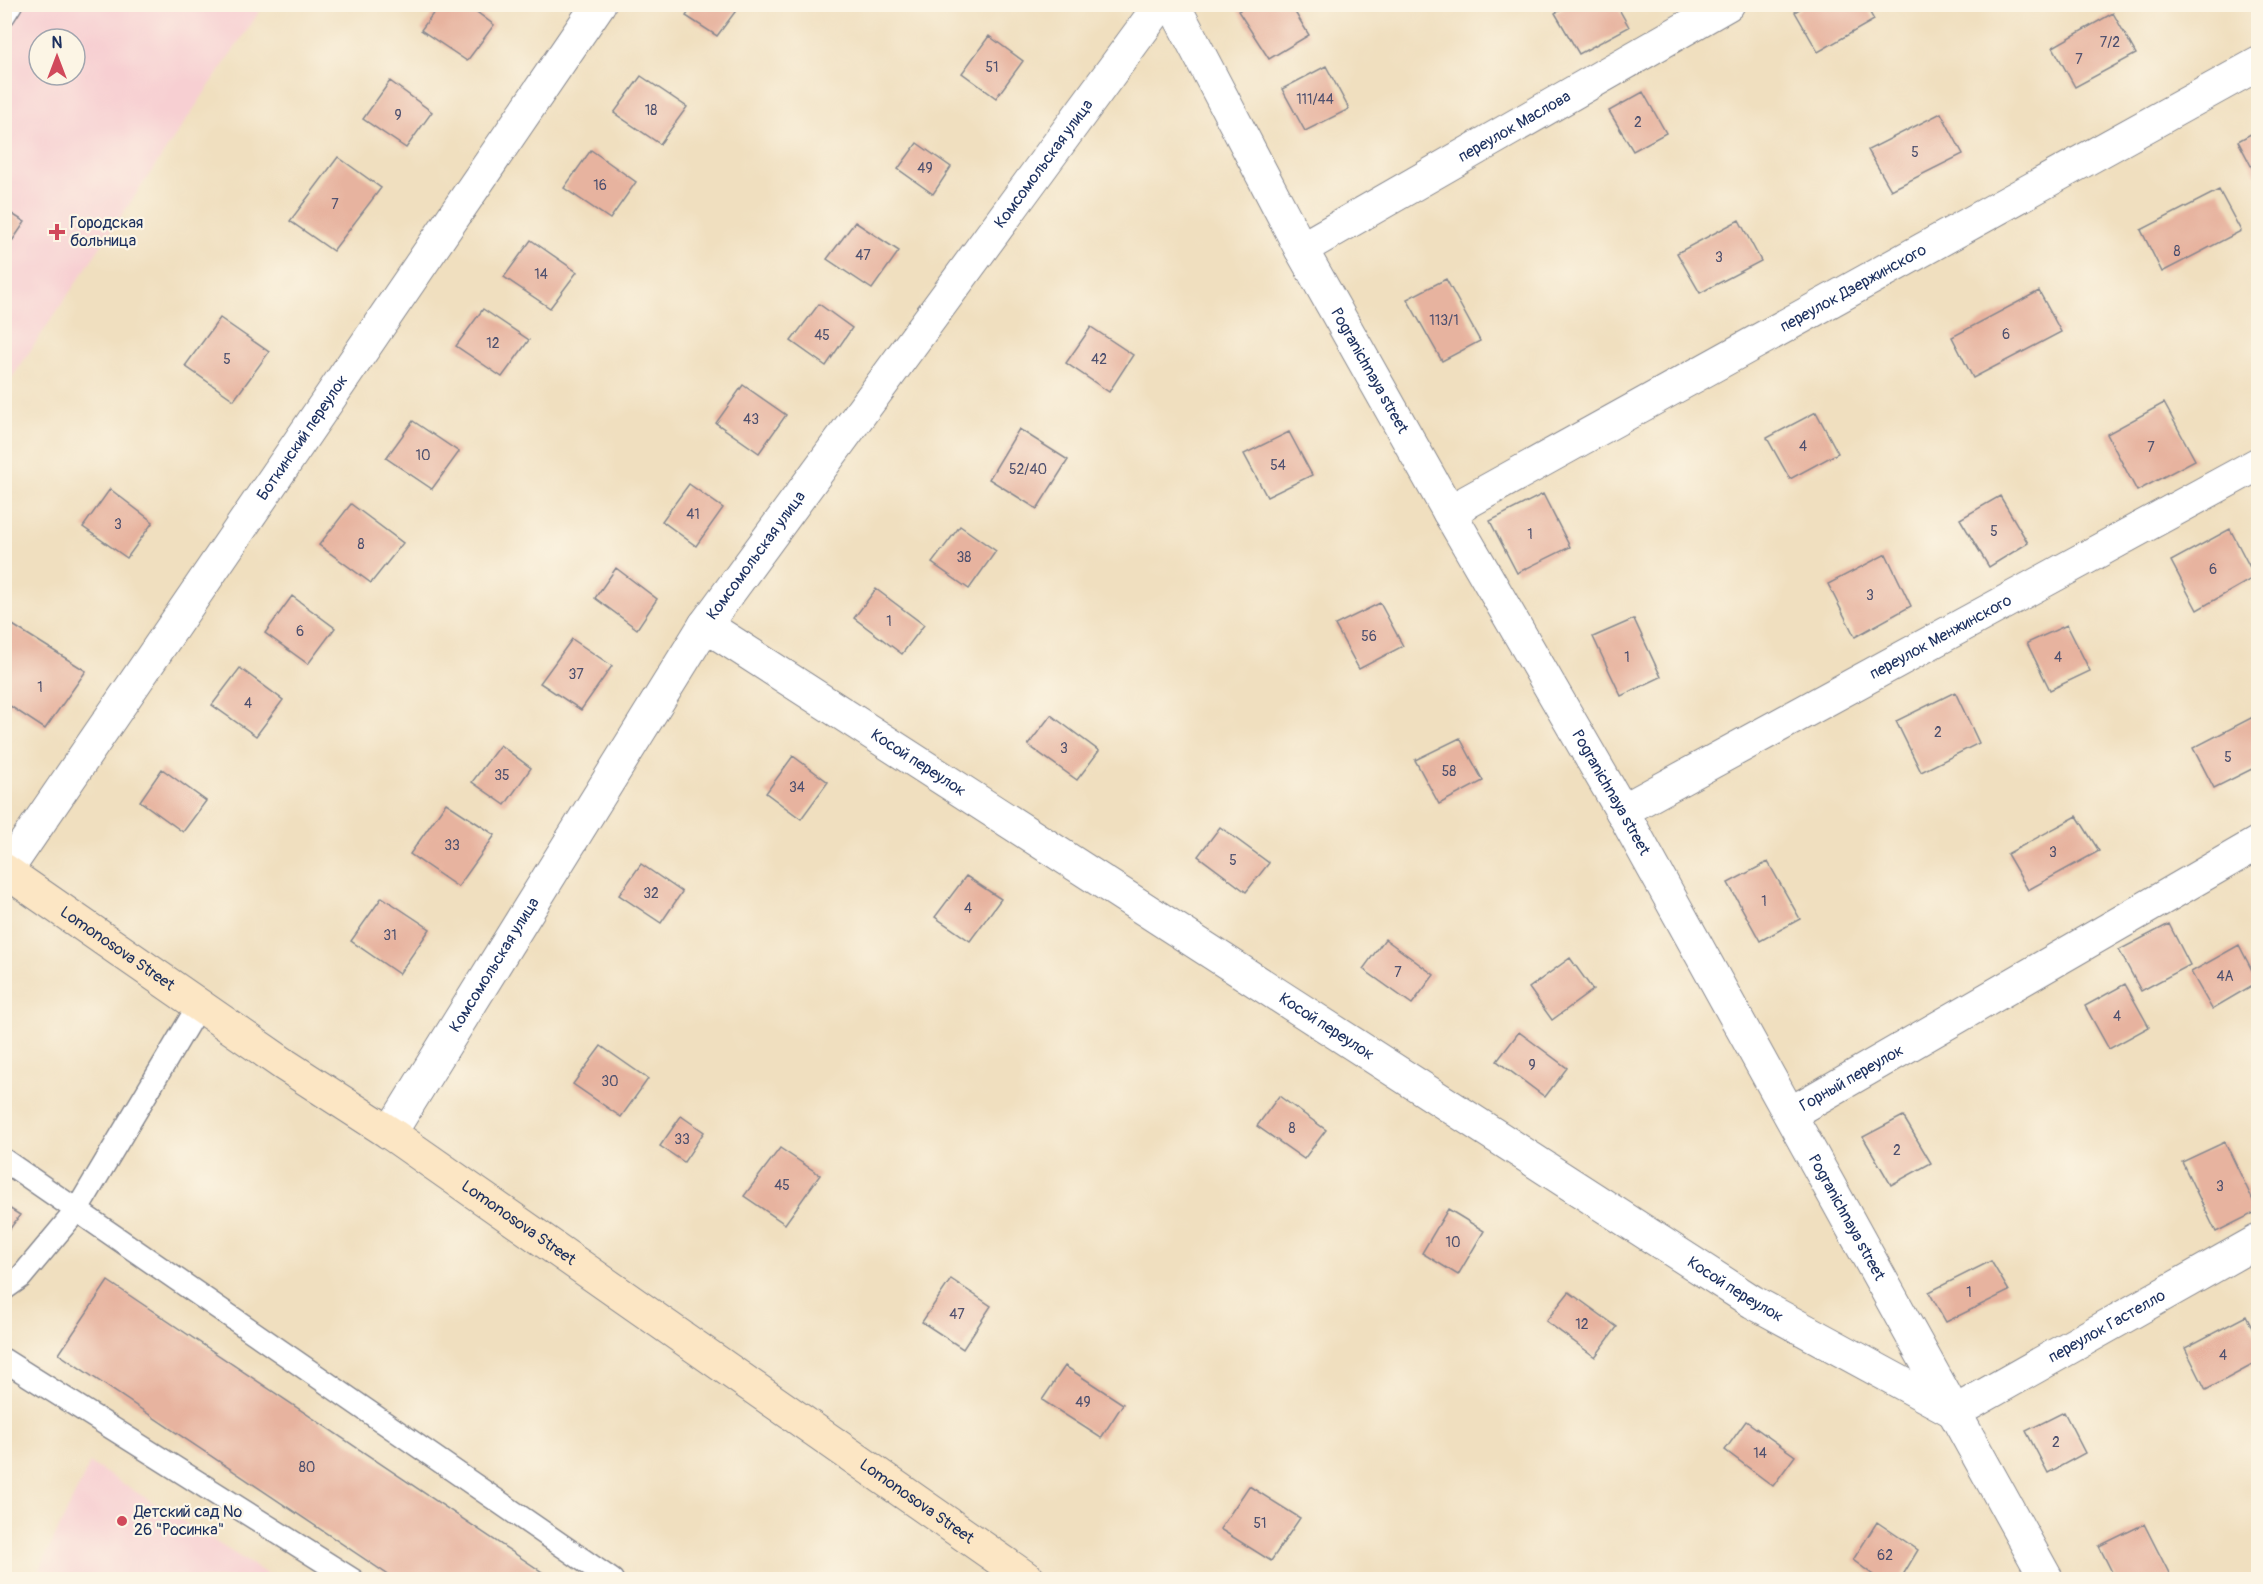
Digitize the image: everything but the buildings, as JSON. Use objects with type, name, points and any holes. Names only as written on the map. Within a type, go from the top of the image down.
[{"type":"main road","name":"Lomonosova Street","points":[[5,871],[390,1133],[1029,1580]]},
{"type":"street","name":"Боткинский переулок","points":[[5,871],[599,4]]},
{"type":"street","name":"Комсомольская улица","points":[[390,1133],[705,625],[1161,4]]},
{"type":"street","name":"Pogranichnaya street","points":[[1173,4],[1301,249],[1449,512],[1622,811],[1791,1113],[2047,1580]]},
{"type":"street","name":"переулок Маслова","points":[[1301,249],[1728,4]]},
{"type":"street","name":"переулок Дзержинского","points":[[1449,512],[2259,64]]},
{"type":"street","name":"переулок Менжинского","points":[[1622,811],[2259,464]]},
{"type":"street","name":"Косой переулок","points":[[705,625],[1753,1302],[1954,1412]]},
{"type":"street","name":"Горный переулок","points":[[1791,1113],[2259,845]]},
{"type":"street","name":"переулок Гастелло","points":[[1954,1412],[2259,1241]]},
{"type":"lane","points":[[4,15],[11,4]]},
{"type":"lane","points":[[4,1289],[21,1277],[77,1210],[199,1005]]},
{"type":"lane","points":[[4,1160],[601,1577]]},
{"type":"lane","points":[[4,1360],[353,1580]]},
{"type":"shaded area","name":"Городская больница","points":[[5,5],[264,5],[5,388]]},
{"type":"shaded area","name":"Детский сад № 26 \"Росинка\"","points":[[90,1463],[275,1579],[35,1579]]},
{"type":"place","name":"Городская больница","points":[[57,232]]},
{"type":"place","name":"Детский сад № 26 \"Росинка\"","points":[[122,1521]]}]
